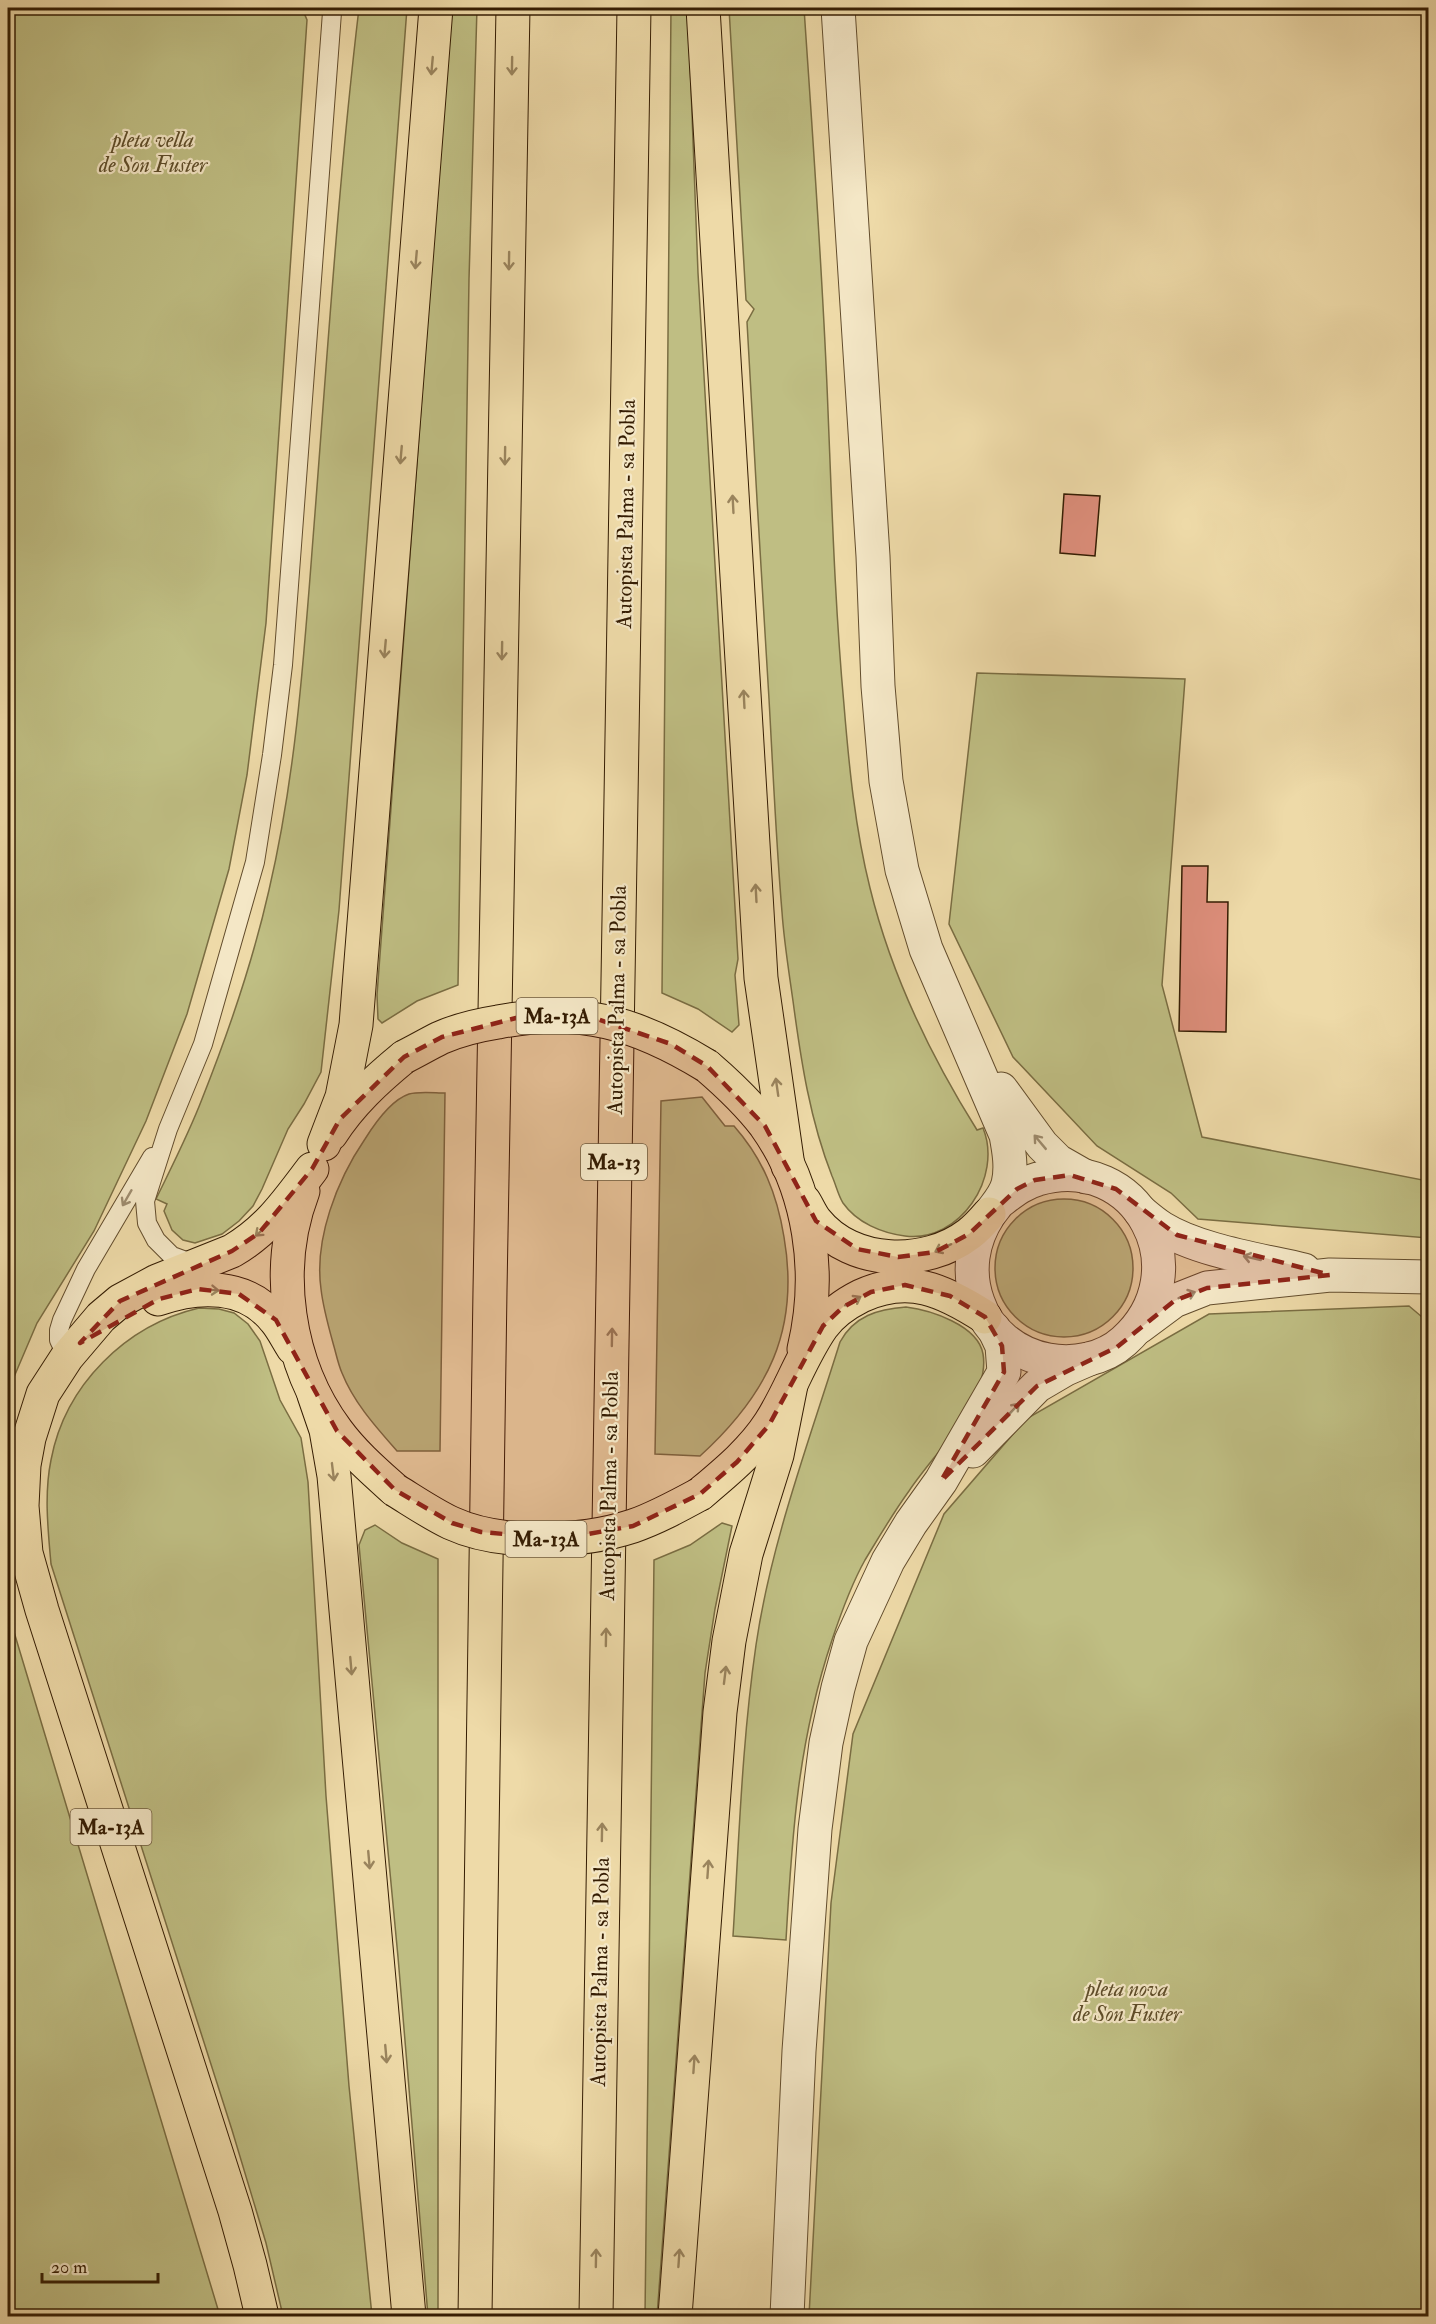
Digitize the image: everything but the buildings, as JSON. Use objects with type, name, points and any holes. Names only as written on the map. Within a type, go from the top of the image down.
[{"type":"main road","points":[[300,1359],[290,1319],[289,1249],[299,1204],[342,1097],[356,1025],[436,8]]},
{"type":"main road","points":[[475,2316],[513,8]]},
{"type":"main road","name":"Autopista Palma - sa Pobla","points":[[596,2316],[634,8]]},
{"type":"main road","points":[[675,2316],[720,1712],[729,1641],[746,1554],[777,1455],[810,1324],[812,1276],[806,1217],[794,1179],[761,978],[703,8]]},
{"type":"main road","name":"Ma-13A","points":[[262,2316],[235,2211],[54,1649],[27,1553],[23,1534],[22,1499],[29,1438],[44,1394],[74,1350],[101,1317],[120,1301],[157,1281],[232,1251],[259,1233],[283,1208],[318,1157],[340,1119],[371,1084],[404,1058],[442,1037],[481,1025],[520,1017],[561,1015],[597,1019],[639,1030],[671,1044],[707,1065],[739,1094],[765,1126],[816,1221],[826,1231],[848,1245],[879,1256],[917,1257],[935,1252],[969,1234],[994,1208]]},
{"type":"main road","name":"Ma-13A","points":[[74,1350],[123,1317],[159,1299],[189,1291],[210,1289],[239,1294],[265,1308],[276,1320],[300,1359],[314,1395],[344,1438],[363,1461],[395,1490],[452,1523],[481,1532],[523,1538],[560,1539],[606,1533],[633,1526],[667,1512],[700,1494],[737,1462],[769,1425],[823,1326],[832,1315],[857,1298],[888,1286],[905,1285],[935,1290],[950,1296],[989,1323]]},
{"type":"main road","points":[[314,1395],[326,1430],[334,1476],[410,2316]]},
{"type":"street","name":"Ma-13A","points":[[838,8],[873,556],[878,696],[886,781],[902,870],[916,918],[941,987],[965,1038],[1007,1143],[1010,1168],[1007,1186],[976,1242],[972,1272],[978,1304],[989,1323],[1005,1340],[1031,1356],[1060,1362],[1089,1359],[1117,1347],[1139,1327],[1154,1300],[1159,1271],[1155,1240],[1140,1211],[1116,1189],[1086,1177],[1058,1161],[1042,1145],[965,1038]]},
{"type":"street","name":"Ma-13A","points":[[994,1208],[1017,1189],[1035,1180],[1054,1175],[1086,1177]]},
{"type":"street","points":[[1140,1211],[1162,1228],[1194,1242],[1247,1257],[1330,1275]]},
{"type":"street","points":[[1139,1327],[1174,1301],[1207,1288],[1330,1275],[1428,1277]]},
{"type":"street","points":[[787,2316],[799,2051],[815,1829],[826,1743],[850,1641],[867,1603],[910,1523],[942,1481],[1004,1372],[1002,1346],[989,1323]]},
{"type":"street","points":[[942,1481],[988,1438],[1037,1386],[1089,1359]]},
{"type":"lane","points":[[206,1262],[191,1263],[172,1256],[156,1240],[147,1223],[145,1201],[168,1129],[203,1044],[232,949],[255,862],[272,755],[283,665],[331,26],[330,8]]},
{"type":"lane","points":[[74,1350],[59,1340],[58,1330],[62,1320],[86,1269],[168,1129]]},
{"type":"highlighted area","points":[[520,1017],[597,1019],[671,1044],[707,1066],[765,1126],[816,1221],[857,1249],[898,1257],[935,1252],[969,1234],[1017,1189],[1035,1180],[1070,1175],[1116,1189],[1177,1235],[1330,1275],[1207,1288],[1174,1301],[1117,1347],[1037,1386],[941,1481],[1004,1372],[1002,1346],[985,1317],[950,1296],[905,1285],[871,1292],[843,1307],[823,1326],[769,1425],[737,1462],[700,1494],[633,1526],[560,1539],[481,1532],[452,1523],[395,1490],[337,1431],[276,1320],[239,1294],[198,1289],[159,1299],[80,1343],[120,1301],[232,1251],[259,1233],[312,1169],[340,1119],[404,1057],[442,1037]]},
{"type":"green space","name":"pleta vella de Son Fuster","points":[[8,8],[302,8],[307,20],[266,623],[247,775],[229,869],[187,1014],[146,1121],[94,1231],[37,1323],[8,1391]]},
{"type":"green space","points":[[359,8],[407,8],[339,910],[321,1072],[288,1129],[253,1206],[222,1234],[195,1243],[183,1240],[172,1230],[164,1211],[167,1204],[156,1199],[197,1112],[240,996],[256,943],[279,843],[294,749],[304,655],[340,197]]},
{"type":"green space","points":[[451,8],[477,8],[469,279],[458,985],[417,1001],[382,1023],[378,1019],[377,995]]},
{"type":"green space","points":[[671,8],[688,8],[698,273],[738,959],[735,975],[739,1025],[732,1032],[698,1009],[662,993]]},
{"type":"green space","points":[[729,8],[804,8],[818,209],[838,632],[856,820],[870,888],[901,983],[943,1073],[977,1130],[983,1128],[988,1147],[987,1167],[982,1186],[972,1203],[959,1218],[943,1229],[925,1235],[905,1236],[879,1230],[855,1216],[843,1203],[824,1155],[807,1090],[799,1046],[784,934],[778,859],[747,322],[754,309],[746,300]]},
{"type":"green space","points":[[977,673],[1185,679],[1162,985],[1202,1137],[1428,1181],[1428,1238],[1198,1219],[1171,1193],[1097,1146],[1013,1057],[949,924]]},
{"type":"green space","points":[[445,1093],[440,1451],[397,1451],[359,1405],[341,1370],[322,1296],[321,1250],[324,1230],[337,1191],[355,1155],[379,1119],[396,1101],[409,1094]]},
{"type":"green space","points":[[702,1097],[725,1126],[734,1126],[744,1138],[761,1164],[773,1192],[784,1237],[788,1271],[787,1302],[774,1358],[761,1384],[724,1433],[700,1456],[655,1454],[661,1101]]},
{"type":"green space","points":[[1064,1199],[1091,1204],[1103,1210],[1113,1219],[1122,1229],[1128,1241],[1133,1268],[1128,1295],[1122,1307],[1113,1317],[1103,1326],[1091,1332],[1064,1337],[1037,1332],[1025,1326],[1015,1317],[1006,1307],[1000,1295],[995,1268],[1000,1241],[1006,1229],[1015,1219],[1025,1210],[1037,1204]]},
{"type":"green space","name":"pleta nova de Son Fuster","points":[[1409,1306],[1428,1322],[1428,2316],[809,2316],[831,1903],[853,1734],[944,1514],[1026,1419],[1209,1314]]},
{"type":"green space","points":[[906,1307],[940,1316],[963,1327],[979,1344],[983,1354],[983,1371],[978,1389],[958,1426],[903,1499],[865,1560],[835,1630],[811,1715],[798,1788],[786,1940],[733,1936],[751,1681],[763,1607],[781,1530],[840,1342],[852,1326],[868,1315]]},
{"type":"green space","points":[[199,1308],[219,1309],[234,1313],[248,1324],[260,1341],[280,1400],[301,1438],[308,1482],[326,1796],[349,2086],[372,2316],[283,2316],[266,2243],[232,2130],[51,1564],[47,1512],[49,1473],[58,1433],[70,1407],[85,1383],[103,1362],[124,1344],[147,1328],[172,1316]]},
{"type":"green space","points":[[722,1523],[732,1526],[705,1673],[657,2316],[645,2316],[654,1560],[690,1545]]},
{"type":"green space","points":[[375,1525],[402,1543],[438,1559],[438,2316],[428,2316],[398,1957],[359,1545],[365,1530]]},
{"type":"green space","points":[[8,1612],[220,2316],[8,2316]]}]
